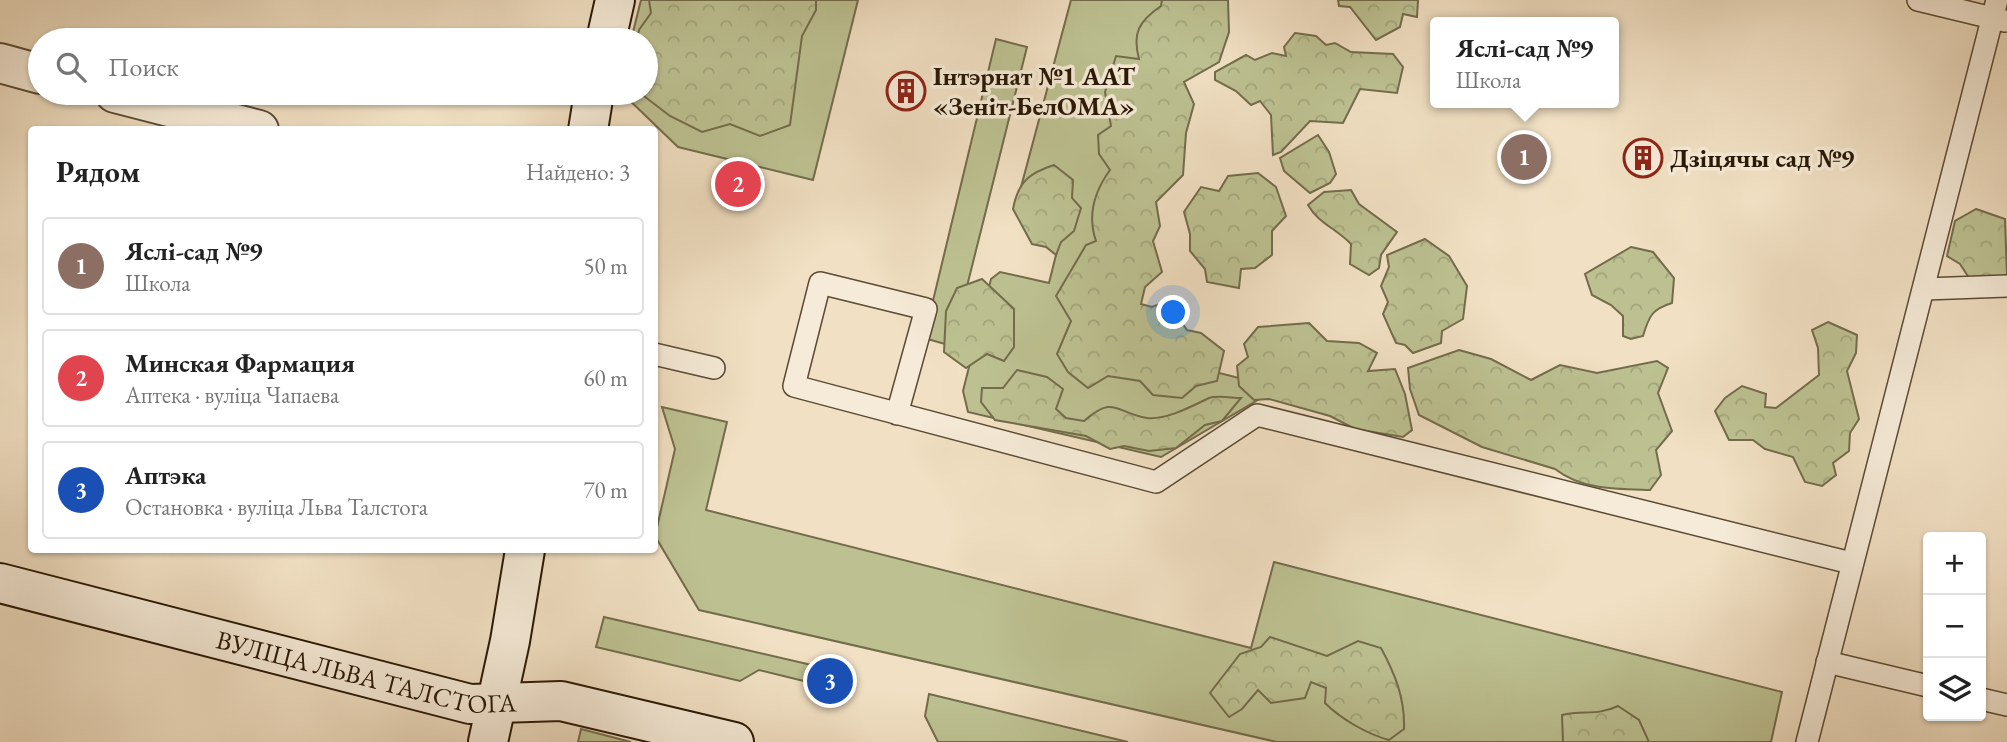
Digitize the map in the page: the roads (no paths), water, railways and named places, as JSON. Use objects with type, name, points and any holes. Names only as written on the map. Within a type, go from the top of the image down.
[{"type":"main road","points":[[609,28],[615,0]]},
{"type":"main road","points":[[0,63],[28,71]]},
{"type":"main road","points":[[162,105],[243,126]]},
{"type":"main road","points":[[589,126],[592,105]]},
{"type":"main road","points":[[488,742],[498,703],[524,553]]},
{"type":"main road","name":"ВУЛІЦА ЛЬВА ТАЛСТОГА","points":[[0,583],[470,704],[561,701],[734,742]]},
{"type":"lane","points":[[1807,742],[1999,13],[1919,0]]},
{"type":"lane","points":[[897,414],[926,309],[820,283],[794,386],[897,414],[1156,482],[1257,415],[1852,563]]},
{"type":"lane","points":[[1925,289],[2007,286]]},
{"type":"lane","points":[[658,355],[714,368]]},
{"type":"lane","points":[[1827,662],[1923,685]]},
{"type":"lane","points":[[1986,700],[2007,705]]},
{"type":"place","name":"Інтэрнат №1 ААТ «Зеніт-БелОМА»","points":[[906,91]]},
{"type":"place","name":"Яслі-сад №9","points":[[1524,157]]},
{"type":"place","name":"Дзіцячы сад №9","points":[[1643,158]]},
{"type":"place","name":"Минская Фармация","points":[[738,184]]},
{"type":"place","name":"Аптэка","points":[[830,681]]}]
